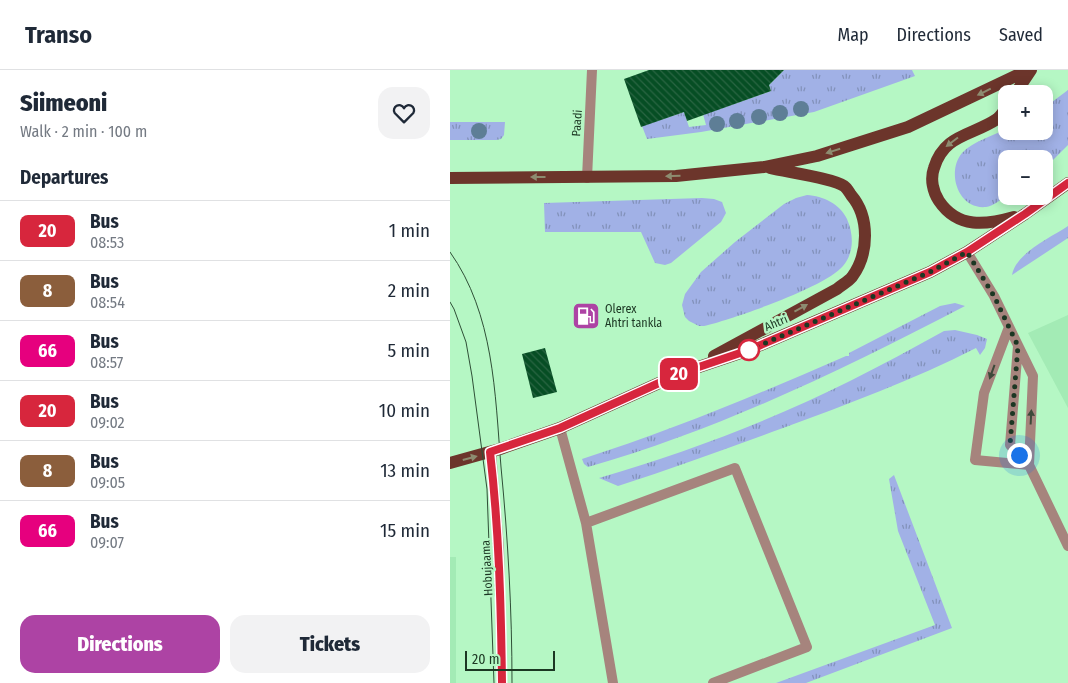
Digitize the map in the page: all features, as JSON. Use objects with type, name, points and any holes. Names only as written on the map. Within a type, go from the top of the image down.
[{"type":"main road","points":[[450,178],[676,176],[764,167],[817,156],[908,127],[1029,70]]},
{"type":"main road","points":[[1020,85],[1029,70]]},
{"type":"main road","points":[[998,118],[950,141],[940,154],[933,170],[933,188],[942,206],[960,220],[992,223],[1025,214]]},
{"type":"main road","points":[[681,373],[837,289],[851,278],[861,261],[865,243],[865,224],[854,198],[844,186],[825,179],[764,167]]},
{"type":"main road","name":"Ahtri","points":[[450,463],[490,452],[560,428],[681,373],[749,350],[930,272],[967,252],[1068,183]]},
{"type":"street","name":"Paadi","points":[[587,178],[592,70]]},
{"type":"street","points":[[967,252],[994,296],[1033,376],[1029,465]]},
{"type":"street","points":[[1009,327],[984,393],[975,460],[1029,465]]},
{"type":"street","points":[[1018,346],[1010,445],[1029,465],[1068,546]]},
{"type":"street","points":[[560,428],[586,523],[614,683]]},
{"type":"street","name":"Hobujaama","points":[[490,452],[499,548],[502,683]]},
{"type":"street","points":[[586,523],[735,468],[807,647],[713,683]]},
{"type":"shaded area","points":[[1068,315],[1068,408],[1028,333]]},
{"type":"shaded area","points":[[450,557],[456,557],[456,683],[450,683]]},
{"type":"green space","points":[[784,70],[912,70],[915,76],[814,112],[701,132],[647,139],[642,126],[684,112],[689,127],[706,125],[701,107],[717,110],[771,91],[769,85]]},
{"type":"green space","points":[[1068,90],[1068,145],[1053,160],[1053,150],[998,150],[998,201],[986,207],[976,206],[968,202],[957,188],[955,179],[957,161],[962,153],[977,142],[998,133],[998,140],[1053,140],[1053,101]]},
{"type":"green space","points":[[450,122],[505,122],[504,135],[501,139],[497,140],[450,140]]},
{"type":"green space","points":[[807,195],[819,197],[835,205],[847,219],[851,231],[852,244],[847,261],[843,266],[818,283],[736,317],[704,326],[699,326],[689,321],[685,317],[682,305],[685,294],[701,272],[735,242],[784,204]]},
{"type":"green space","points":[[702,198],[722,202],[726,213],[721,222],[671,263],[665,265],[655,263],[641,232],[545,232],[544,203]]},
{"type":"green space","points":[[1068,226],[1068,238],[1012,275],[1015,267],[1027,253]]},
{"type":"green space","points":[[955,303],[965,306],[828,375],[781,396],[686,435],[637,452],[588,467],[584,464],[582,459],[683,424],[849,356],[849,353],[940,306]]},
{"type":"green space","points":[[955,330],[987,339],[985,348],[980,355],[976,348],[928,371],[856,401],[618,486],[599,478],[695,447],[758,423],[820,396],[944,331]]},
{"type":"green space","points":[[894,475],[952,628],[806,683],[776,683],[935,625],[898,531],[889,479]]},
{"type":"building","points":[[649,70],[784,70],[769,85],[771,91],[687,121],[684,112],[641,127],[624,79]]},
{"type":"building","points":[[545,348],[557,392],[533,398],[522,354]]},
{"type":"tram line","points":[[450,252],[465,276],[476,301],[490,355],[497,411],[508,548],[512,683]]},
{"type":"tram line","points":[[450,302],[466,342],[487,489],[494,683]]},
{"type":"bus line","name":"20","points":[[502,683],[500,577],[496,501],[490,452],[560,428],[681,373],[749,350],[930,272],[967,252],[1068,183]]},
{"type":"place","name":"Olerex Ahtri tankla","points":[[586,316]]},
{"type":"route","points":[[749,350],[930,272],[967,252],[994,296],[1018,346],[1010,445],[1019,455]]}]
